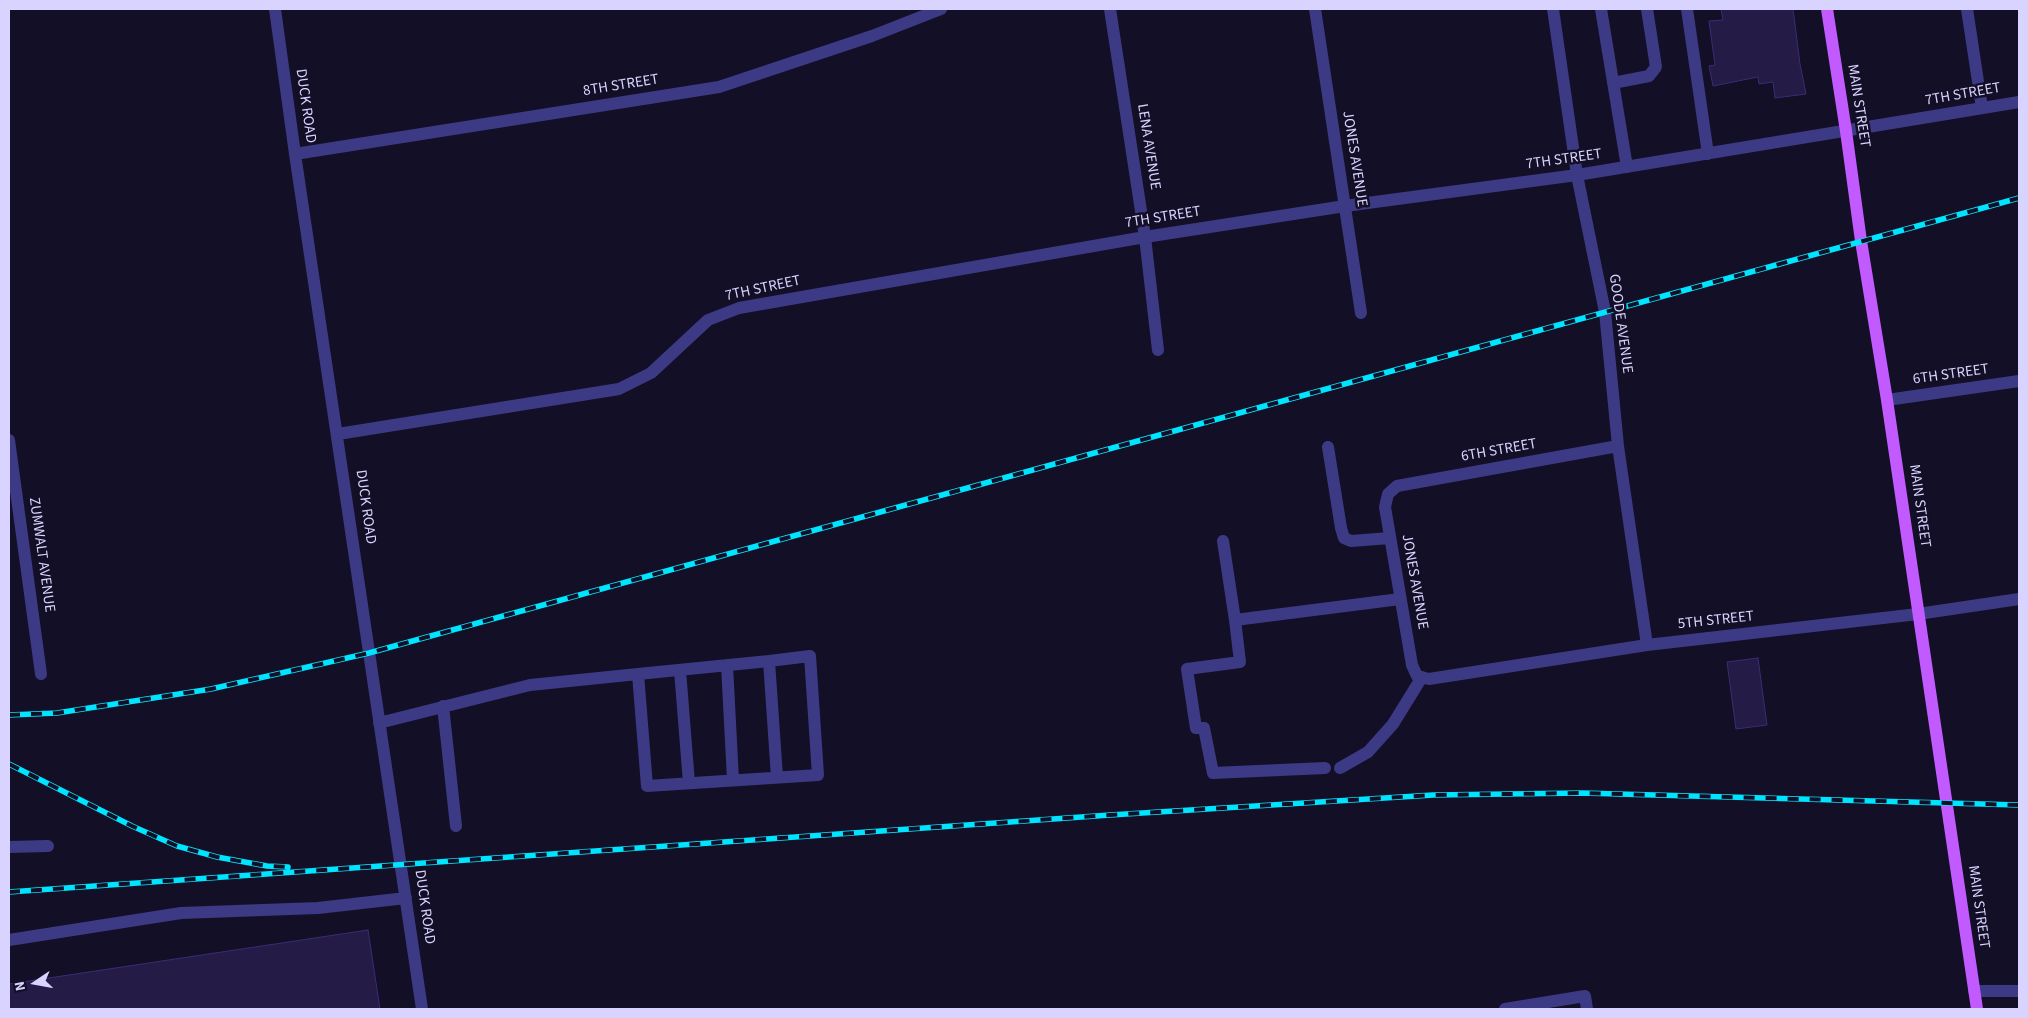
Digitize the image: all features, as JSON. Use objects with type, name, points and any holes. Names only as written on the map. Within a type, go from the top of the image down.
[{"type":"main road","name":"MAIN STREET","points":[[1827,9],[1977,1009]]},
{"type":"street","name":"DUCK ROAD","points":[[275,9],[422,1009]]},
{"type":"street","name":"8TH STREET","points":[[295,154],[719,87],[872,36],[942,9]]},
{"type":"street","name":"LENA AVENUE","points":[[1110,9],[1145,237],[1158,350]]},
{"type":"street","name":"JONES AVENUE","points":[[1315,9],[1361,313]]},
{"type":"street","name":"GOODE AVENUE","points":[[1553,9],[1577,175],[1605,312],[1618,446],[1647,645]]},
{"type":"street","points":[[1601,9],[1627,167]]},
{"type":"street","points":[[1613,83],[1649,76],[1656,67],[1647,9]]},
{"type":"street","points":[[1687,9],[1708,154]]},
{"type":"street","points":[[1967,9],[1982,108]]},
{"type":"street","name":"7TH STREET","points":[[338,434],[619,389],[651,373],[708,320],[739,308],[1145,237],[1345,206],[1577,175],[2019,102]]},
{"type":"street","name":"6TH STREET","points":[[1887,400],[2019,381]]},
{"type":"street","name":"ZUMWALT AVENUE","points":[[9,440],[13,506],[41,674]]},
{"type":"street","name":"6TH STREET","points":[[1388,494],[1397,486],[1618,446]]},
{"type":"street","points":[[1328,448],[1340,528],[1344,538],[1351,541],[1390,538]]},
{"type":"street","name":"JONES AVENUE","points":[[1388,494],[1385,506],[1400,599],[1412,665],[1420,676]]},
{"type":"street","points":[[1223,541],[1240,662],[1187,669],[1196,728],[1204,728],[1213,773],[1324,768]]},
{"type":"street","points":[[1235,620],[1400,599]]},
{"type":"street","name":"5TH STREET","points":[[1420,676],[1429,679],[1647,645],[1918,614],[2019,599]]},
{"type":"street","points":[[379,722],[530,685],[810,656],[818,775],[647,786],[638,674]]},
{"type":"street","points":[[769,661],[777,777]]},
{"type":"street","points":[[727,665],[734,780]]},
{"type":"street","points":[[680,670],[689,783]]},
{"type":"street","points":[[1340,768],[1368,752],[1393,724],[1420,676]]},
{"type":"street","points":[[443,706],[456,826]]},
{"type":"street","points":[[9,847],[48,846]]},
{"type":"street","points":[[9,940],[181,913],[318,908],[406,898]]},
{"type":"street","points":[[1974,991],[2019,991]]},
{"type":"street","points":[[1505,1009],[1585,996],[1587,1009]]},
{"type":"building","points":[[1721,9],[1793,9],[1806,94],[1775,98],[1773,82],[1759,84],[1758,77],[1713,86],[1709,66],[1715,65],[1709,21],[1723,20]]},
{"type":"building","points":[[1758,658],[1767,725],[1736,729],[1727,662]]},
{"type":"building","points":[[368,930],[380,1009],[9,1009],[9,984]]},
{"type":"railway","points":[[9,715],[57,713],[211,689],[369,653],[2019,198]]},
{"type":"railway","points":[[9,764],[132,826],[177,846],[217,857],[267,866],[288,867]]},
{"type":"railway","points":[[9,892],[1110,815],[1433,795],[1582,793],[2019,805]]}]
